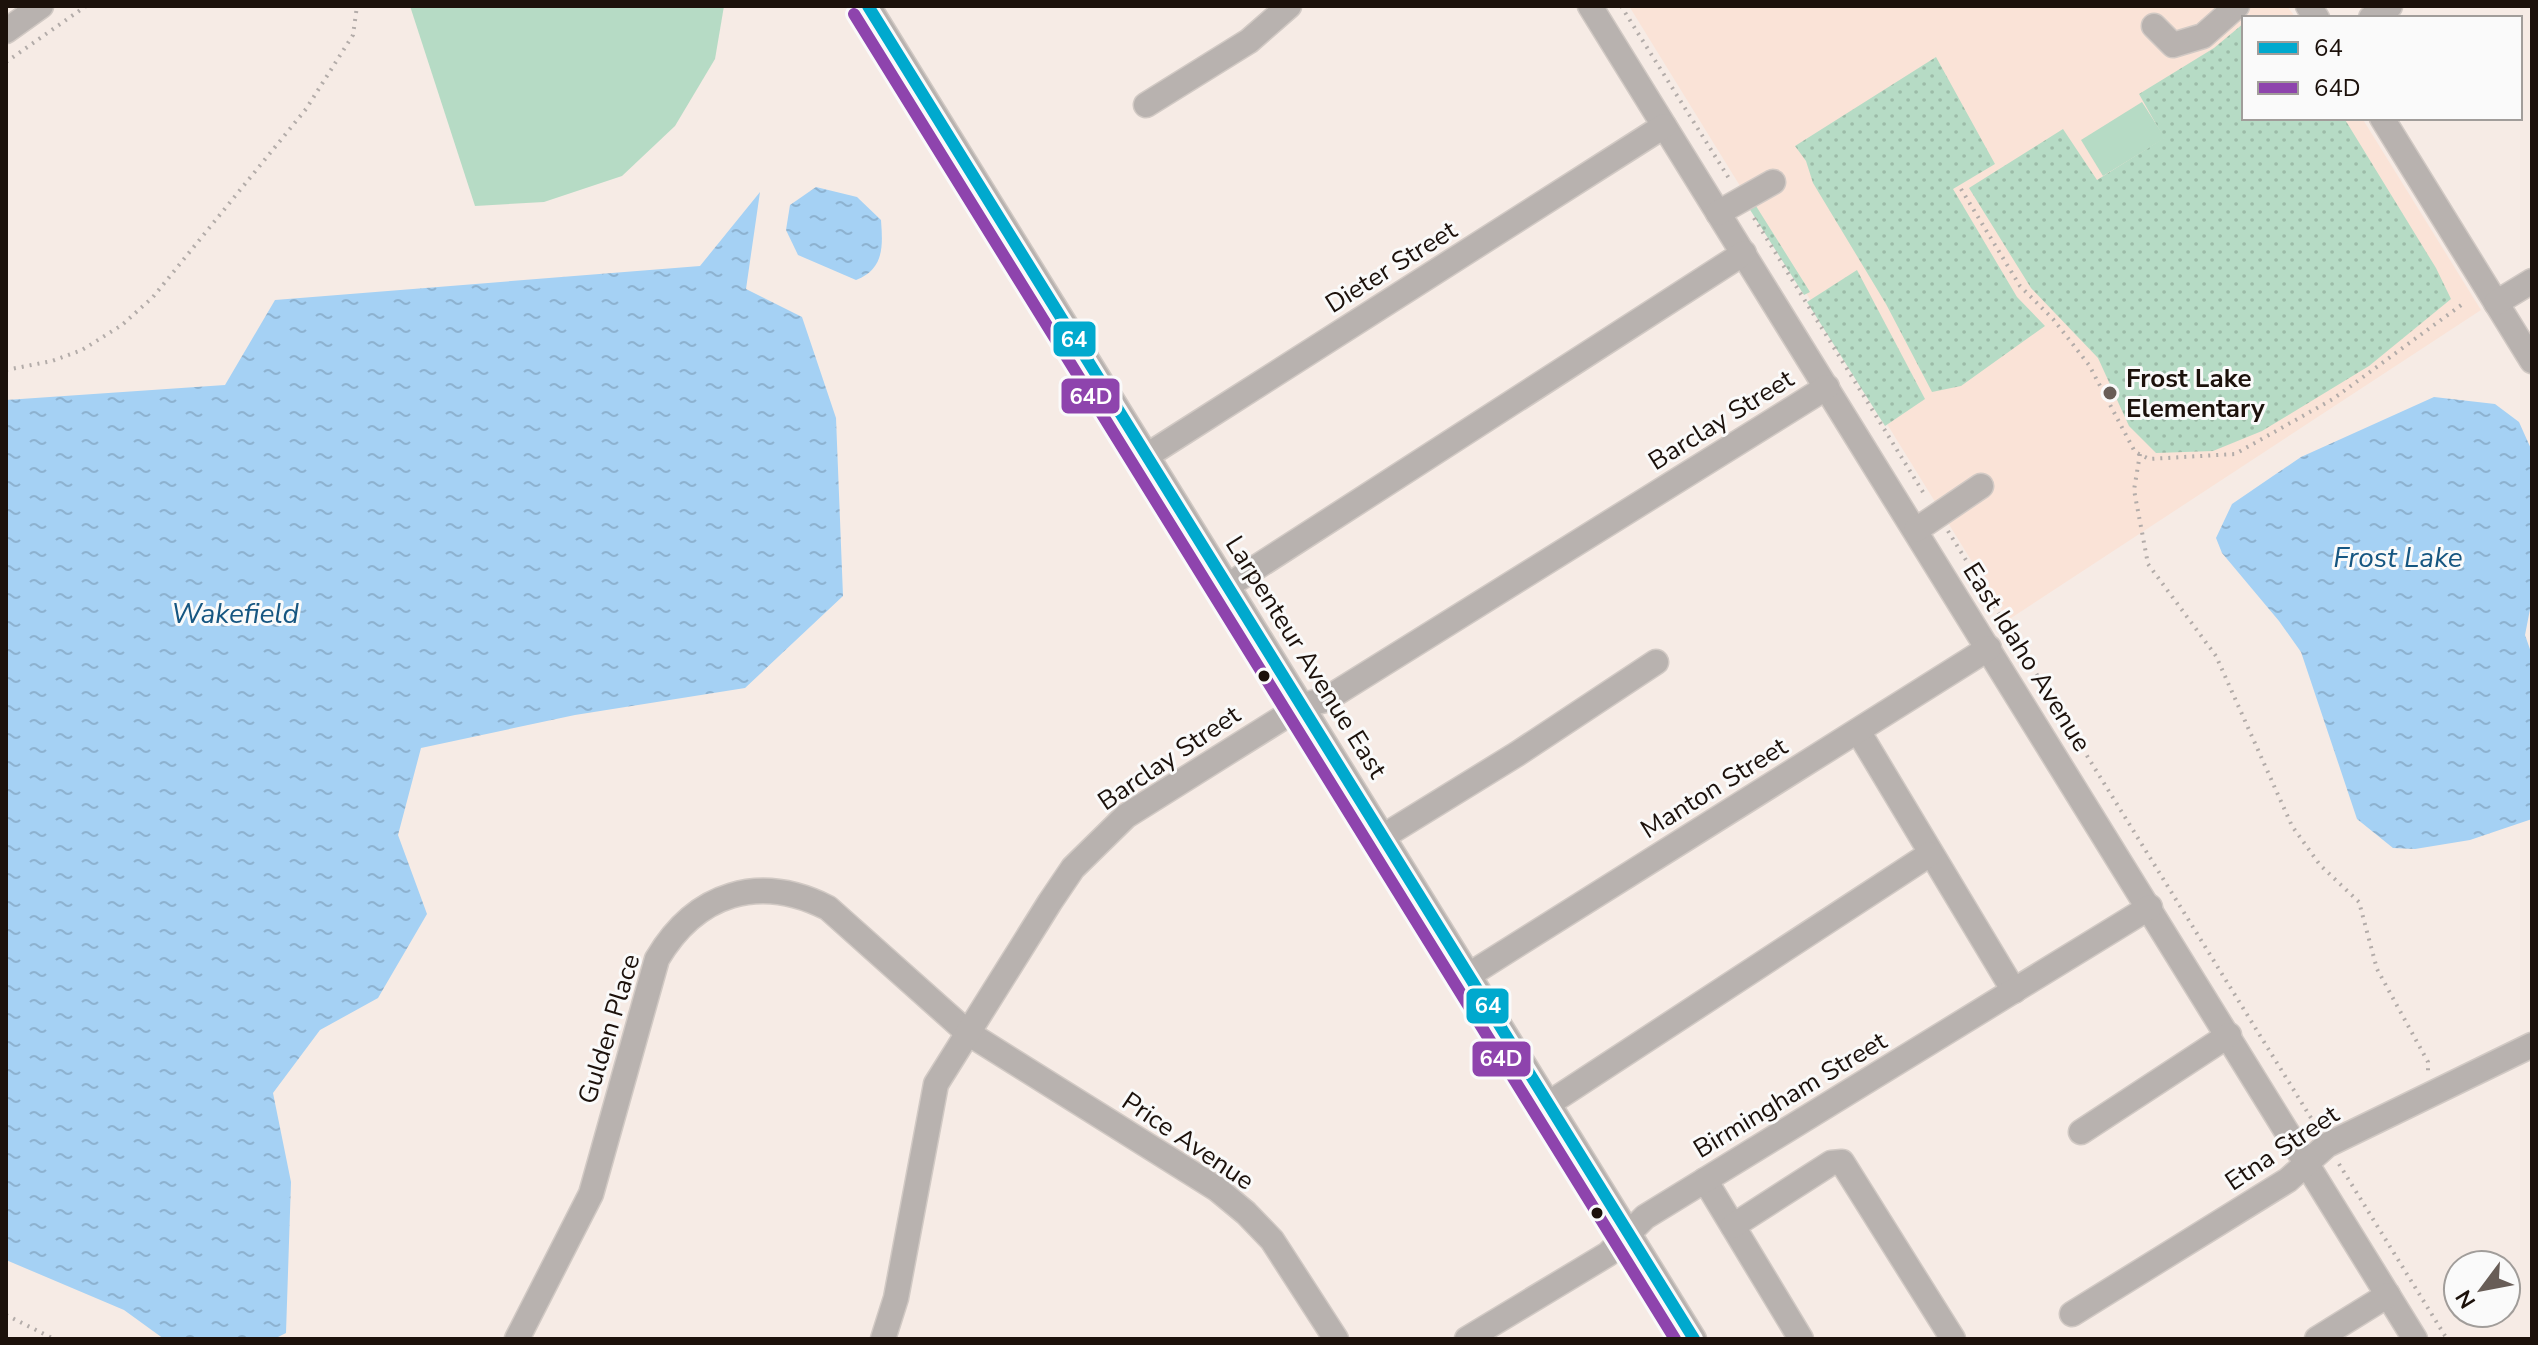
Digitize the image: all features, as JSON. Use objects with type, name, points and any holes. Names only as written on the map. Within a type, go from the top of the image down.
[{"type":"street","points":[[6,31],[41,6]]},
{"type":"street","name":"Larpenteur Avenue East","points":[[868,6],[1694,1339]]},
{"type":"street","points":[[1146,105],[1249,41],[1289,6]]},
{"type":"street","name":"East Idaho Avenue","points":[[1590,6],[2415,1339]]},
{"type":"street","points":[[2154,26],[2173,45],[2203,36],[2237,6]]},
{"type":"street","points":[[2383,120],[2532,361]]},
{"type":"street","name":"Dieter Street","points":[[1148,455],[1664,126]]},
{"type":"street","points":[[1718,213],[1773,182]]},
{"type":"street","points":[[1229,585],[1744,253]]},
{"type":"street","points":[[2496,303],[2532,281]]},
{"type":"street","name":"Barclay Street","points":[[883,1339],[896,1298],[936,1084],[1050,902],[1098,841],[1157,795],[1303,705],[1325,700],[1827,387]]},
{"type":"street","points":[[1916,530],[1981,486]]},
{"type":"street","name":"Manton Street","points":[[1469,975],[1989,648]]},
{"type":"street","points":[[1384,836],[1517,754],[1656,662]]},
{"type":"street","points":[[1858,731],[2014,991]]},
{"type":"street","points":[[1548,1104],[1930,854]]},
{"type":"street","name":"Gulden Place","points":[[517,1339],[591,1194],[657,959],[669,940],[701,909],[742,892],[775,891],[808,898],[846,921],[968,1033]]},
{"type":"street","name":"Birmingham Street","points":[[1467,1339],[1608,1254],[1645,1217],[2150,907]]},
{"type":"street","name":"Price Avenue","points":[[968,1033],[1217,1189],[1246,1213],[1272,1240],[1336,1339]]},
{"type":"street","points":[[2081,1132],[2229,1035]]},
{"type":"street","name":"Etna Street","points":[[2072,1314],[2288,1180],[2327,1145],[2532,1045]]},
{"type":"street","points":[[1733,1226],[1831,1163],[1842,1162],[1953,1339]]},
{"type":"street","points":[[1705,1180],[1801,1339]]},
{"type":"street","points":[[2317,1339],[2388,1295]]},
{"type":"path","points":[[6,62],[86,6]]},
{"type":"path","points":[[6,370],[52,361],[82,350],[122,325],[153,297],[306,109],[353,35],[357,6]]},
{"type":"path","points":[[1621,6],[2447,1339]]},
{"type":"path","points":[[1961,189],[2020,286],[2053,319],[2089,365],[2135,452],[2149,459],[2235,454],[2333,399],[2464,303]]},
{"type":"path","points":[[2140,454],[2134,490],[2148,564],[2216,656],[2292,826],[2320,865],[2359,902],[2377,969],[2428,1062],[2428,1078]]},
{"type":"path","points":[[6,1315],[54,1339]]},
{"type":"shaded area","name":"Frost Lake Elementary","points":[[1629,6],[2287,6],[2294,16],[2242,16],[2242,120],[2363,120],[2481,310],[2008,620]]},
{"type":"green space","points":[[410,6],[724,6],[715,59],[675,126],[622,176],[544,202],[475,206]]},
{"type":"green space","points":[[2242,25],[2242,120],[2345,120],[2436,268],[2451,299],[2369,366],[2262,431],[2213,451],[2156,453],[2129,426],[2098,358],[2031,288],[1969,188],[2063,129],[2097,180],[2164,138],[2139,94],[2214,48]]},
{"type":"green space","points":[[1936,57],[1995,164],[1953,189],[2017,297],[2045,326],[1961,386],[1932,392],[1886,304],[1813,183],[1806,161],[1795,146]]},
{"type":"green space","points":[[2142,102],[2165,138],[2103,176],[2081,140]]},
{"type":"green space","points":[[1768,199],[1756,206],[1810,292],[1804,295],[1747,205]]},
{"type":"green space","points":[[1857,270],[1925,399],[1885,426],[1807,302]]},
{"type":"water","points":[[816,187],[857,197],[881,220],[880,256],[872,270],[856,280],[798,255],[786,230],[790,205]]},
{"type":"water","name":"Wakefield","points":[[760,192],[746,289],[802,317],[836,418],[843,596],[745,688],[575,715],[421,748],[398,835],[427,914],[378,998],[320,1030],[273,1093],[291,1182],[286,1333],[274,1339],[164,1339],[124,1310],[6,1260],[6,400],[225,385],[275,300],[700,266]]},
{"type":"water","name":"Frost Lake","points":[[2434,397],[2495,404],[2519,422],[2532,451],[2532,599],[2525,635],[2532,655],[2532,819],[2470,840],[2415,849],[2393,848],[2357,819],[2301,652],[2222,553],[2216,538],[2232,504],[2301,457]]},
{"type":"transit line","name":"64","points":[[868,6],[1694,1339]]},
{"type":"transit line","name":"64D","points":[[854,14],[1675,1339]]},
{"type":"place","name":"Frost Lake Elementary","points":[[2110,393]]}]
